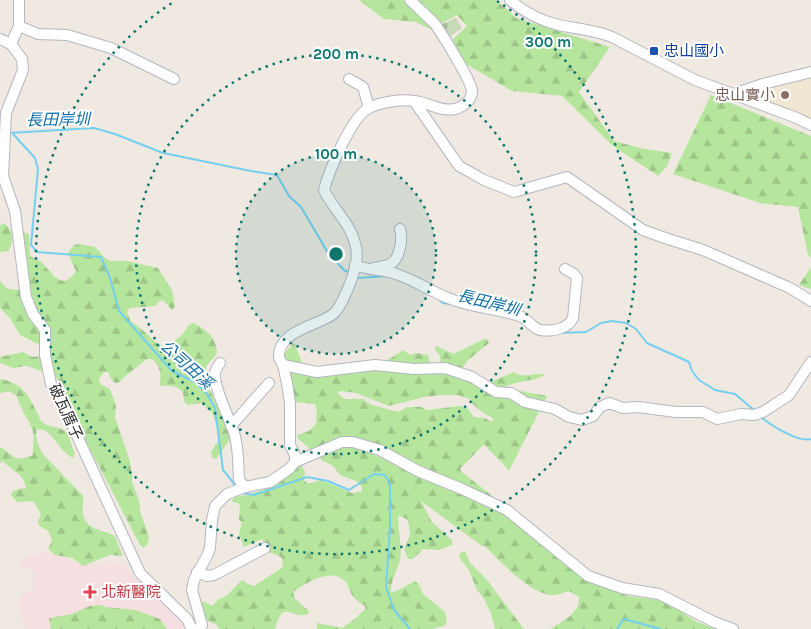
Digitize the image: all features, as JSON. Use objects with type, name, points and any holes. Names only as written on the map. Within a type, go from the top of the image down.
[{"type":"street","points":[[0,39],[11,44],[19,26],[19,0]]},
{"type":"street","points":[[294,462],[294,455],[290,445],[290,403],[279,354],[286,340],[301,329],[333,315],[338,309],[354,271],[356,246],[352,235],[324,190],[344,139],[369,108],[390,102],[414,101],[445,110],[457,108],[469,99],[472,92],[470,83],[462,68],[435,25],[410,0]]},
{"type":"street","points":[[510,0],[540,20],[601,32],[695,80],[811,125]]},
{"type":"street","points":[[19,26],[38,34],[67,35],[111,48],[174,79]]},
{"type":"street","name":"破瓦厝子","points":[[11,44],[22,59],[23,70],[6,113],[3,176],[15,211],[26,297],[33,314],[45,330],[45,355],[51,384],[68,416],[140,573],[187,618],[192,629]]},
{"type":"street","points":[[733,94],[811,72]]},
{"type":"street","points":[[348,78],[363,87],[369,108]]},
{"type":"street","points":[[414,101],[459,166],[484,180],[514,192],[567,177],[643,230],[703,250],[790,288],[811,301]]},
{"type":"street","points":[[354,271],[392,264],[396,259],[402,235],[400,229]]},
{"type":"street","points":[[366,270],[395,273],[448,298],[522,318],[538,329],[543,330],[564,328],[571,323],[573,318],[577,278],[565,269]]},
{"type":"street","points":[[220,362],[215,378],[238,452],[238,480],[244,488]]},
{"type":"street","points":[[283,365],[318,372],[375,365],[415,369],[445,368],[472,377],[496,392],[511,393],[525,402],[555,409],[569,417],[582,420],[593,416],[600,408],[609,403],[623,408],[638,407],[676,412],[703,412],[718,419],[741,414],[754,415],[763,412],[789,395],[811,362]]},
{"type":"street","points":[[231,426],[269,383]]},
{"type":"street","points":[[198,629],[202,625],[192,590],[197,572],[208,556],[215,506],[227,494],[270,482],[289,469],[294,462],[342,442],[353,442],[380,450],[418,471],[462,488],[507,510],[588,576],[622,588],[659,594],[714,622],[733,629]]},
{"type":"street","points":[[197,572],[207,576],[214,575],[264,548]]},
{"type":"shaded area","name":"忠山實小","points":[[811,78],[811,120],[758,99],[759,92]]},
{"type":"shaded area","name":"北新醫院","points":[[44,552],[78,562],[98,564],[112,561],[124,565],[130,570],[140,588],[151,590],[188,629],[25,629],[19,603],[21,595],[34,590],[32,584],[34,573],[32,570],[20,566],[21,561],[25,561],[28,556]]},
{"type":"green space","points":[[359,0],[403,0],[426,19],[432,30],[416,22],[384,19]]},
{"type":"green space","points":[[414,0],[496,0],[516,18],[610,47],[579,92],[614,141],[640,148],[672,153],[667,166],[658,176],[613,146],[562,96],[512,91],[464,63],[450,42],[467,26],[457,15],[438,25]]},
{"type":"green space","points":[[456,18],[462,28],[449,37],[442,24]]},
{"type":"green space","points":[[711,95],[811,136],[811,258],[808,255],[798,207],[760,203],[673,174]]},
{"type":"green space","points":[[3,223],[11,232],[12,244],[8,251],[0,252],[0,226]]},
{"type":"green space","points":[[20,231],[29,234],[30,256],[41,262],[59,280],[67,280],[76,271],[68,253],[74,245],[79,244],[95,247],[105,258],[111,261],[127,261],[158,268],[172,290],[175,306],[172,310],[163,300],[155,306],[130,308],[127,312],[131,322],[166,348],[183,334],[189,325],[194,323],[207,332],[217,348],[217,353],[208,364],[206,375],[211,392],[233,435],[216,459],[212,457],[211,452],[217,443],[219,433],[213,414],[201,403],[187,405],[184,401],[183,392],[177,388],[160,385],[160,370],[154,361],[147,359],[120,382],[115,383],[108,372],[104,372],[99,379],[100,384],[110,389],[116,406],[115,417],[129,458],[132,482],[149,537],[148,543],[144,548],[140,545],[81,432],[57,378],[52,378],[44,372],[27,366],[13,368],[0,363],[0,357],[23,352],[32,357],[41,356],[40,345],[20,335],[10,318],[0,308],[0,280],[9,289],[22,289]]},
{"type":"green space","points":[[811,267],[811,289],[799,285]]},
{"type":"green space","points":[[486,338],[489,343],[467,361],[461,371],[488,383],[514,372],[523,375],[545,375],[505,387],[547,396],[509,471],[484,444],[460,469],[491,495],[491,499],[475,490],[428,472],[373,445],[347,436],[337,438],[311,451],[298,439],[297,435],[309,431],[316,424],[317,411],[315,404],[295,402],[291,373],[283,355],[294,343],[304,367],[313,369],[383,363],[402,350],[411,355],[416,353],[428,355],[430,363],[434,365],[440,363],[440,355],[435,350],[436,346],[454,354]],"holes":[[[337,392],[356,393],[389,406],[424,397],[458,395],[472,400],[472,403],[479,410],[494,419],[491,422],[485,418],[474,417],[467,408],[460,406],[427,410],[421,407],[407,407],[398,412],[372,405],[363,399],[344,399]]]},
{"type":"green space","points":[[0,379],[16,384],[26,394],[41,421],[67,433],[75,453],[73,458],[47,432],[37,429],[36,432],[39,446],[44,455],[83,496],[83,515],[85,520],[92,527],[115,536],[123,556],[110,555],[83,566],[72,558],[55,555],[48,549],[52,540],[48,531],[38,524],[41,515],[36,505],[31,501],[17,502],[11,495],[13,491],[23,488],[27,489],[23,479],[2,461],[0,464],[0,447],[18,458],[33,455],[34,436],[17,396],[9,391],[0,393]]},
{"type":"green space","points":[[347,443],[500,509],[587,578],[627,596],[669,603],[695,621],[715,629],[551,629],[574,612],[579,603],[579,597],[569,591],[558,595],[545,594],[526,584],[485,546],[482,546],[421,501],[432,522],[452,540],[452,545],[439,550],[423,549],[413,559],[408,559],[404,549],[410,535],[408,520],[399,515],[401,554],[392,582],[391,592],[397,591],[415,581],[423,594],[445,612],[447,622],[444,626],[432,629],[317,629],[317,623],[342,628],[365,609],[365,606],[352,595],[346,582],[340,577],[333,576],[319,578],[293,592],[295,599],[309,611],[308,614],[297,615],[285,612],[278,619],[275,629],[219,629],[217,625],[205,619],[197,599],[213,606],[218,599],[225,597],[243,580],[254,586],[283,567],[282,558],[270,553],[262,539],[244,547],[239,534],[242,522],[239,520],[240,504],[231,501],[235,497],[275,486],[301,464],[305,472],[304,480],[308,484],[321,480],[352,493],[362,491],[362,487],[356,481],[340,475],[332,465],[320,458],[320,453]]},
{"type":"green space","points":[[465,551],[470,563],[487,580],[524,629],[495,629],[491,613],[484,599],[477,590],[469,570],[459,557],[460,553]]},
{"type":"green space","points":[[100,605],[136,610],[160,619],[167,629],[51,629],[49,618],[72,614],[90,606]]},
{"type":"waterway","name":"長田岸圳","points":[[9,133],[94,128],[115,134],[163,153],[277,175],[289,196],[301,207],[328,253],[344,270],[350,273]]},
{"type":"waterway","name":"公司田溪","points":[[13,134],[35,158],[38,169],[31,245],[37,252],[101,257],[110,278],[119,311],[172,371],[195,382],[207,394],[215,408],[223,470],[236,486]]},
{"type":"waterway","name":"長田岸圳","points":[[356,277],[388,276]]},
{"type":"waterway","name":"長田岸圳","points":[[439,300],[443,303],[451,304]]},
{"type":"waterway","name":"長田岸圳","points":[[561,333],[586,332],[601,323],[612,321],[626,323],[636,329],[647,343],[689,362],[692,371],[699,380],[715,390],[735,394],[755,411]]},
{"type":"waterway","name":"長田岸圳","points":[[760,416],[792,436],[806,440],[811,439]]},
{"type":"waterway","name":"公司田溪","points":[[242,493],[254,495],[307,477],[328,481],[349,490],[374,474],[385,475],[390,484],[390,529],[386,587],[394,610],[410,629]]},
{"type":"waterway","name":"公司田溪","points":[[617,629],[624,619],[660,629]]},
{"type":"place","name":"忠山國小","points":[[654,51]]},
{"type":"place","name":"忠山實小","points":[[785,95]]},
{"type":"place","name":"北新醫院","points":[[90,592]]}]
